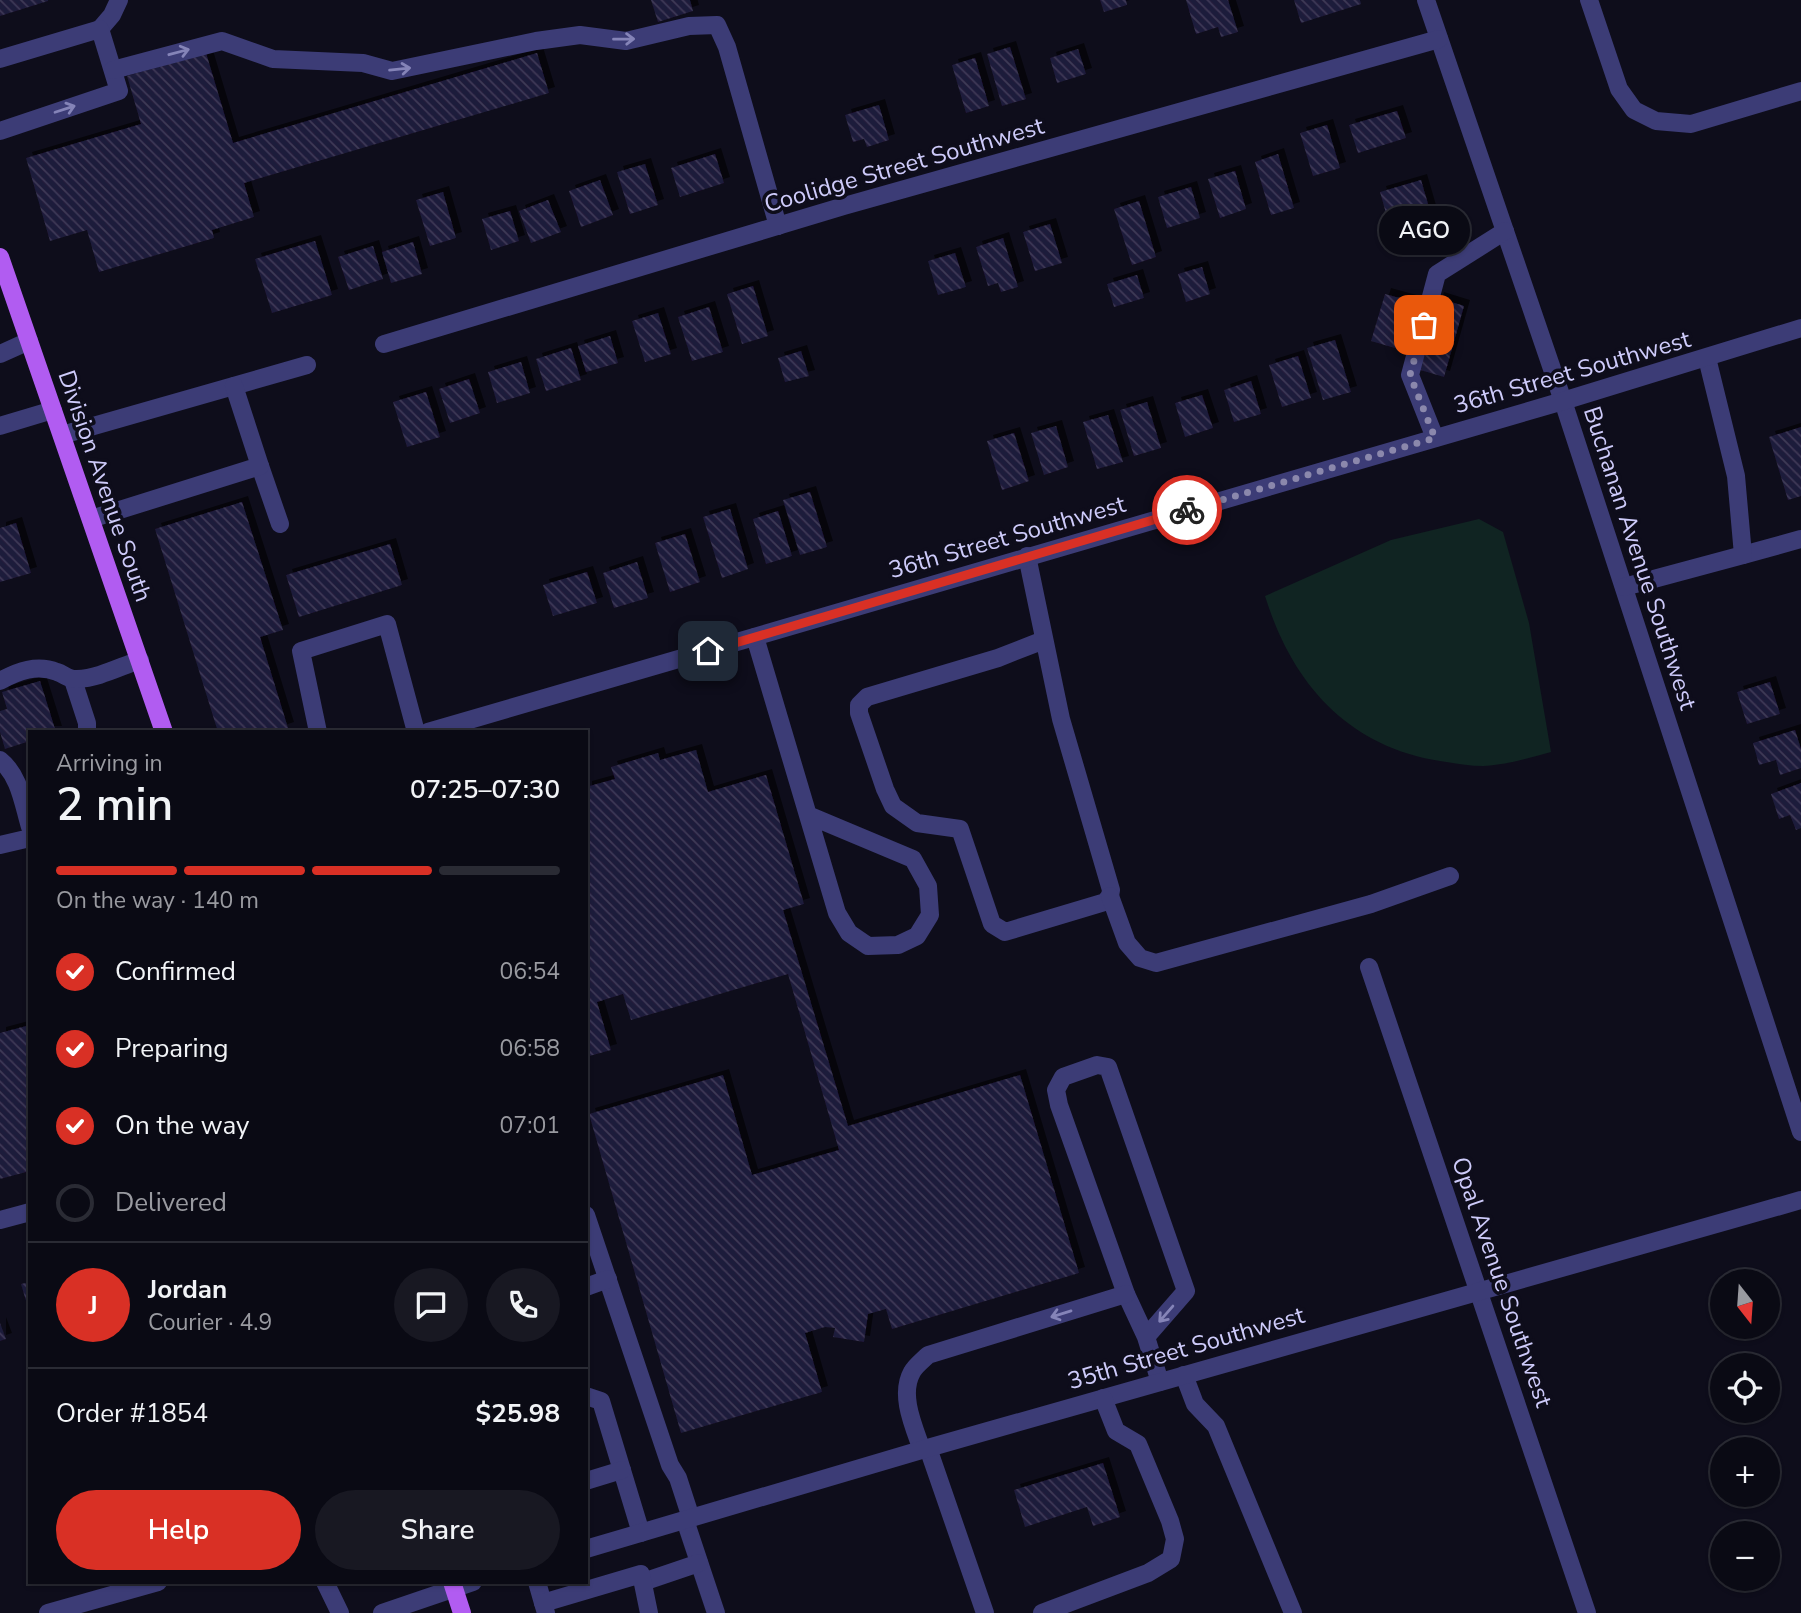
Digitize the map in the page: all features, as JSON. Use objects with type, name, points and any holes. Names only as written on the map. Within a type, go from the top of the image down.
[{"type":"main road","name":"Division Avenue South","points":[[1,265],[163,730]]},
{"type":"main road","points":[[453,1585],[462,1613]]},
{"type":"street","points":[[0,59],[100,29],[112,15],[119,0]]},
{"type":"street","name":"Buchanan Avenue Southwest","points":[[1426,0],[1563,401],[1801,1132]]},
{"type":"street","points":[[1589,0],[1619,89],[1634,110],[1656,121],[1691,124],[1801,91]]},
{"type":"street","points":[[113,70],[222,41],[273,59],[363,63],[392,71],[536,41],[580,35],[626,41],[689,26],[717,25],[727,47],[778,226]]},
{"type":"street","points":[[0,131],[119,91],[100,29]]},
{"type":"street","name":"Coolidge Street Southwest","points":[[384,344],[778,226],[1439,39]]},
{"type":"street","points":[[1435,438],[1410,375],[1437,274],[1505,231]]},
{"type":"street","name":"36th Street Southwest","points":[[435,730],[1563,401],[1801,328]]},
{"type":"street","points":[[0,354],[29,341]]},
{"type":"street","points":[[1707,358],[1736,476],[1743,555]]},
{"type":"street","points":[[62,435],[307,365]]},
{"type":"street","points":[[234,386],[280,524]]},
{"type":"street","points":[[0,426],[53,410]]},
{"type":"street","points":[[91,519],[260,466]]},
{"type":"street","points":[[1624,587],[1801,540]]},
{"type":"street","points":[[1027,556],[1061,719],[1111,890],[1110,896],[1127,943],[1140,958],[1156,962],[1371,904],[1450,876]]},
{"type":"street","points":[[317,730],[301,651],[387,624],[415,730]]},
{"type":"street","points":[[755,637],[837,913],[849,933],[869,946],[898,945],[917,936],[930,915],[928,886],[913,859],[808,814]]},
{"type":"street","points":[[1044,640],[998,658],[867,697],[859,705],[859,713],[893,806],[917,823],[960,829],[992,924],[998,930],[1005,932],[1105,902],[1110,896]]},
{"type":"street","points":[[72,680],[92,677],[139,660]]},
{"type":"street","points":[[0,681],[15,673],[42,667],[59,672],[72,680],[87,730]]},
{"type":"street","points":[[0,760],[24,784],[28,813]]},
{"type":"street","points":[[0,845],[28,838]]},
{"type":"street","name":"Opal Avenue Southwest","points":[[1369,967],[1587,1613]]},
{"type":"street","points":[[1146,1337],[1186,1291],[1108,1067],[1097,1065],[1063,1077],[1056,1090],[1126,1294],[1146,1337],[1160,1382]]},
{"type":"street","name":"35th Street Southwest","points":[[588,1548],[1102,1398],[1801,1200]]},
{"type":"street","points":[[0,1220],[28,1213]]},
{"type":"street","points":[[588,1221],[670,1465],[678,1478],[699,1563],[716,1613]]},
{"type":"street","points":[[588,1286],[608,1279]]},
{"type":"street","points":[[985,1613],[910,1414],[907,1389],[912,1372],[928,1355],[1126,1294]]},
{"type":"street","points":[[1184,1375],[1195,1404],[1216,1426],[1293,1613]]},
{"type":"street","points":[[588,1397],[601,1401],[641,1533]]},
{"type":"street","points":[[1042,1613],[1148,1573],[1171,1559],[1175,1539],[1170,1521],[1138,1444],[1116,1431],[1102,1398]]},
{"type":"street","points":[[588,1480],[622,1470]]},
{"type":"street","points":[[643,1582],[699,1563]]},
{"type":"street","points":[[538,1584],[544,1608],[641,1574],[649,1613]]},
{"type":"street","points":[[48,1613],[151,1584]]},
{"type":"street","points":[[326,1584],[340,1613]]},
{"type":"street","points":[[382,1613],[453,1585]]},
{"type":"green space","points":[[1479,519],[1503,532],[1529,623],[1551,752],[1509,763],[1483,766],[1440,761],[1407,753],[1377,741],[1351,725],[1328,706],[1308,682],[1276,627],[1265,596],[1391,540]]},
{"type":"building","points":[[0,0],[48,0],[48,1],[0,16]]},
{"type":"building","points":[[651,0],[690,0],[693,11],[658,22]]},
{"type":"building","points":[[1100,0],[1126,0],[1127,5],[1104,12]]},
{"type":"building","points":[[1186,0],[1228,0],[1238,32],[1221,37],[1218,27],[1196,34]]},
{"type":"building","points":[[1294,0],[1360,0],[1361,4],[1301,23]]},
{"type":"building","points":[[1010,47],[1026,99],[1002,106],[987,54]]},
{"type":"building","points":[[1078,49],[1086,74],[1057,83],[1050,58]]},
{"type":"building","points":[[206,53],[233,143],[537,53],[549,93],[244,183],[254,217],[212,230],[214,238],[99,272],[87,230],[50,241],[26,158],[141,124],[127,76]]},
{"type":"building","points":[[975,58],[989,106],[966,113],[952,65]]},
{"type":"building","points":[[879,105],[889,140],[867,147],[864,139],[853,142],[845,115]]},
{"type":"building","points":[[1397,111],[1406,138],[1358,153],[1349,125]]},
{"type":"building","points":[[1327,125],[1340,168],[1313,176],[1300,133]]},
{"type":"building","points":[[715,154],[724,183],[680,197],[671,168]]},
{"type":"building","points":[[1278,154],[1294,208],[1271,215],[1255,162]]},
{"type":"building","points":[[645,164],[658,205],[630,214],[617,172]]},
{"type":"building","points":[[1235,171],[1246,209],[1220,218],[1208,179]]},
{"type":"building","points":[[600,180],[613,215],[581,227],[569,191]]},
{"type":"building","points":[[1421,180],[1430,211],[1389,224],[1380,192]]},
{"type":"building","points":[[1191,187],[1200,218],[1167,228],[1158,197]]},
{"type":"building","points":[[443,192],[456,238],[430,246],[416,200]]},
{"type":"building","points":[[548,200],[561,232],[531,243],[519,211]]},
{"type":"building","points":[[1139,201],[1156,257],[1132,265],[1114,209]]},
{"type":"building","points":[[510,211],[519,241],[491,250],[482,219]]},
{"type":"building","points":[[1050,224],[1062,263],[1035,271],[1023,232]]},
{"type":"building","points":[[1003,238],[1018,287],[1001,292],[998,283],[988,286],[976,247]]},
{"type":"building","points":[[315,241],[332,295],[272,313],[255,259]]},
{"type":"building","points":[[413,242],[422,274],[391,283],[382,252]]},
{"type":"building","points":[[373,246],[383,279],[349,290],[338,257]]},
{"type":"building","points":[[955,253],[966,287],[938,295],[928,261]]},
{"type":"building","points":[[1202,267],[1210,294],[1186,302],[1178,274]]},
{"type":"building","points":[[1137,275],[1144,298],[1114,307],[1107,284]]},
{"type":"building","points":[[753,286],[768,336],[742,344],[727,294]]},
{"type":"building","points":[[1385,294],[1418,303],[1405,351],[1371,341]]},
{"type":"building","points":[[1438,298],[1464,306],[1444,377],[1417,369]]},
{"type":"building","points":[[709,307],[723,352],[692,361],[678,317]]},
{"type":"building","points":[[658,313],[671,354],[645,362],[632,321]]},
{"type":"building","points":[[610,336],[618,363],[586,372],[578,346]]},
{"type":"building","points":[[1335,340],[1351,392],[1323,400],[1307,348]]},
{"type":"building","points":[[571,348],[581,380],[546,391],[536,359]]},
{"type":"building","points":[[801,351],[809,376],[785,382],[778,358]]},
{"type":"building","points":[[1298,356],[1311,398],[1282,407],[1269,365]]},
{"type":"building","points":[[521,362],[530,393],[497,403],[488,372]]},
{"type":"building","points":[[469,379],[480,413],[450,423],[439,389]]},
{"type":"building","points":[[1251,381],[1261,414],[1234,422],[1224,390]]},
{"type":"building","points":[[426,392],[440,437],[407,447],[393,402]]},
{"type":"building","points":[[1202,395],[1213,428],[1185,437],[1175,403]]},
{"type":"building","points":[[1147,402],[1161,448],[1134,456],[1120,410]]},
{"type":"building","points":[[1108,415],[1123,462],[1097,469],[1083,422]]},
{"type":"building","points":[[1056,426],[1068,467],[1044,475],[1031,433]]},
{"type":"building","points":[[1801,427],[1801,496],[1788,500],[1769,437]]},
{"type":"building","points":[[1014,433],[1029,481],[1002,490],[987,441]]},
{"type":"building","points":[[810,492],[827,547],[800,555],[783,500]]},
{"type":"building","points":[[242,502],[283,630],[260,637],[288,728],[217,730],[155,529]]},
{"type":"building","points":[[730,509],[748,569],[722,578],[703,517]]},
{"type":"building","points":[[778,511],[792,556],[766,564],[753,519]]},
{"type":"building","points":[[16,523],[31,573],[0,582],[0,528]]},
{"type":"building","points":[[685,534],[700,582],[670,592],[655,543]]},
{"type":"building","points":[[390,544],[402,585],[299,617],[286,575]]},
{"type":"building","points":[[637,562],[648,598],[614,608],[603,573]]},
{"type":"building","points":[[587,572],[597,603],[553,616],[543,585]]},
{"type":"building","points":[[40,681],[55,730],[28,730],[28,742],[5,749],[0,732],[0,711],[7,709],[2,692]]},
{"type":"building","points":[[1770,682],[1780,714],[1747,724],[1737,692]]},
{"type":"building","points":[[1795,730],[1801,749],[1801,768],[1780,775],[1776,760],[1759,765],[1753,743]]},
{"type":"building","points":[[696,750],[708,792],[766,775],[804,904],[783,910],[848,1126],[1020,1075],[1079,1273],[892,1329],[886,1309],[868,1314],[864,1342],[833,1337],[835,1328],[825,1327],[805,1333],[822,1392],[681,1433],[589,1114],[723,1075],[752,1175],[839,1150],[788,974],[631,1020],[623,994],[597,1002],[611,1050],[588,1056],[588,786],[615,779],[611,767],[658,753],[660,760]]},
{"type":"building","points":[[1801,783],[1801,828],[1796,830],[1790,815],[1779,819],[1771,794]]},
{"type":"building","points":[[28,1026],[28,1172],[0,1179],[0,1033]]},
{"type":"building","points":[[28,1282],[28,1308],[21,1284]]},
{"type":"building","points":[[0,1323],[6,1339],[0,1341]]},
{"type":"building","points":[[1103,1463],[1120,1517],[1093,1526],[1087,1507],[1025,1527],[1014,1490]]},
{"type":"way so far","points":[[1187,510],[1435,438],[1410,375],[1424,325]]},
{"type":"place","name":"AGO","points":[[1424,325]]},
{"type":"route","points":[[708,651],[1187,510]]}]
